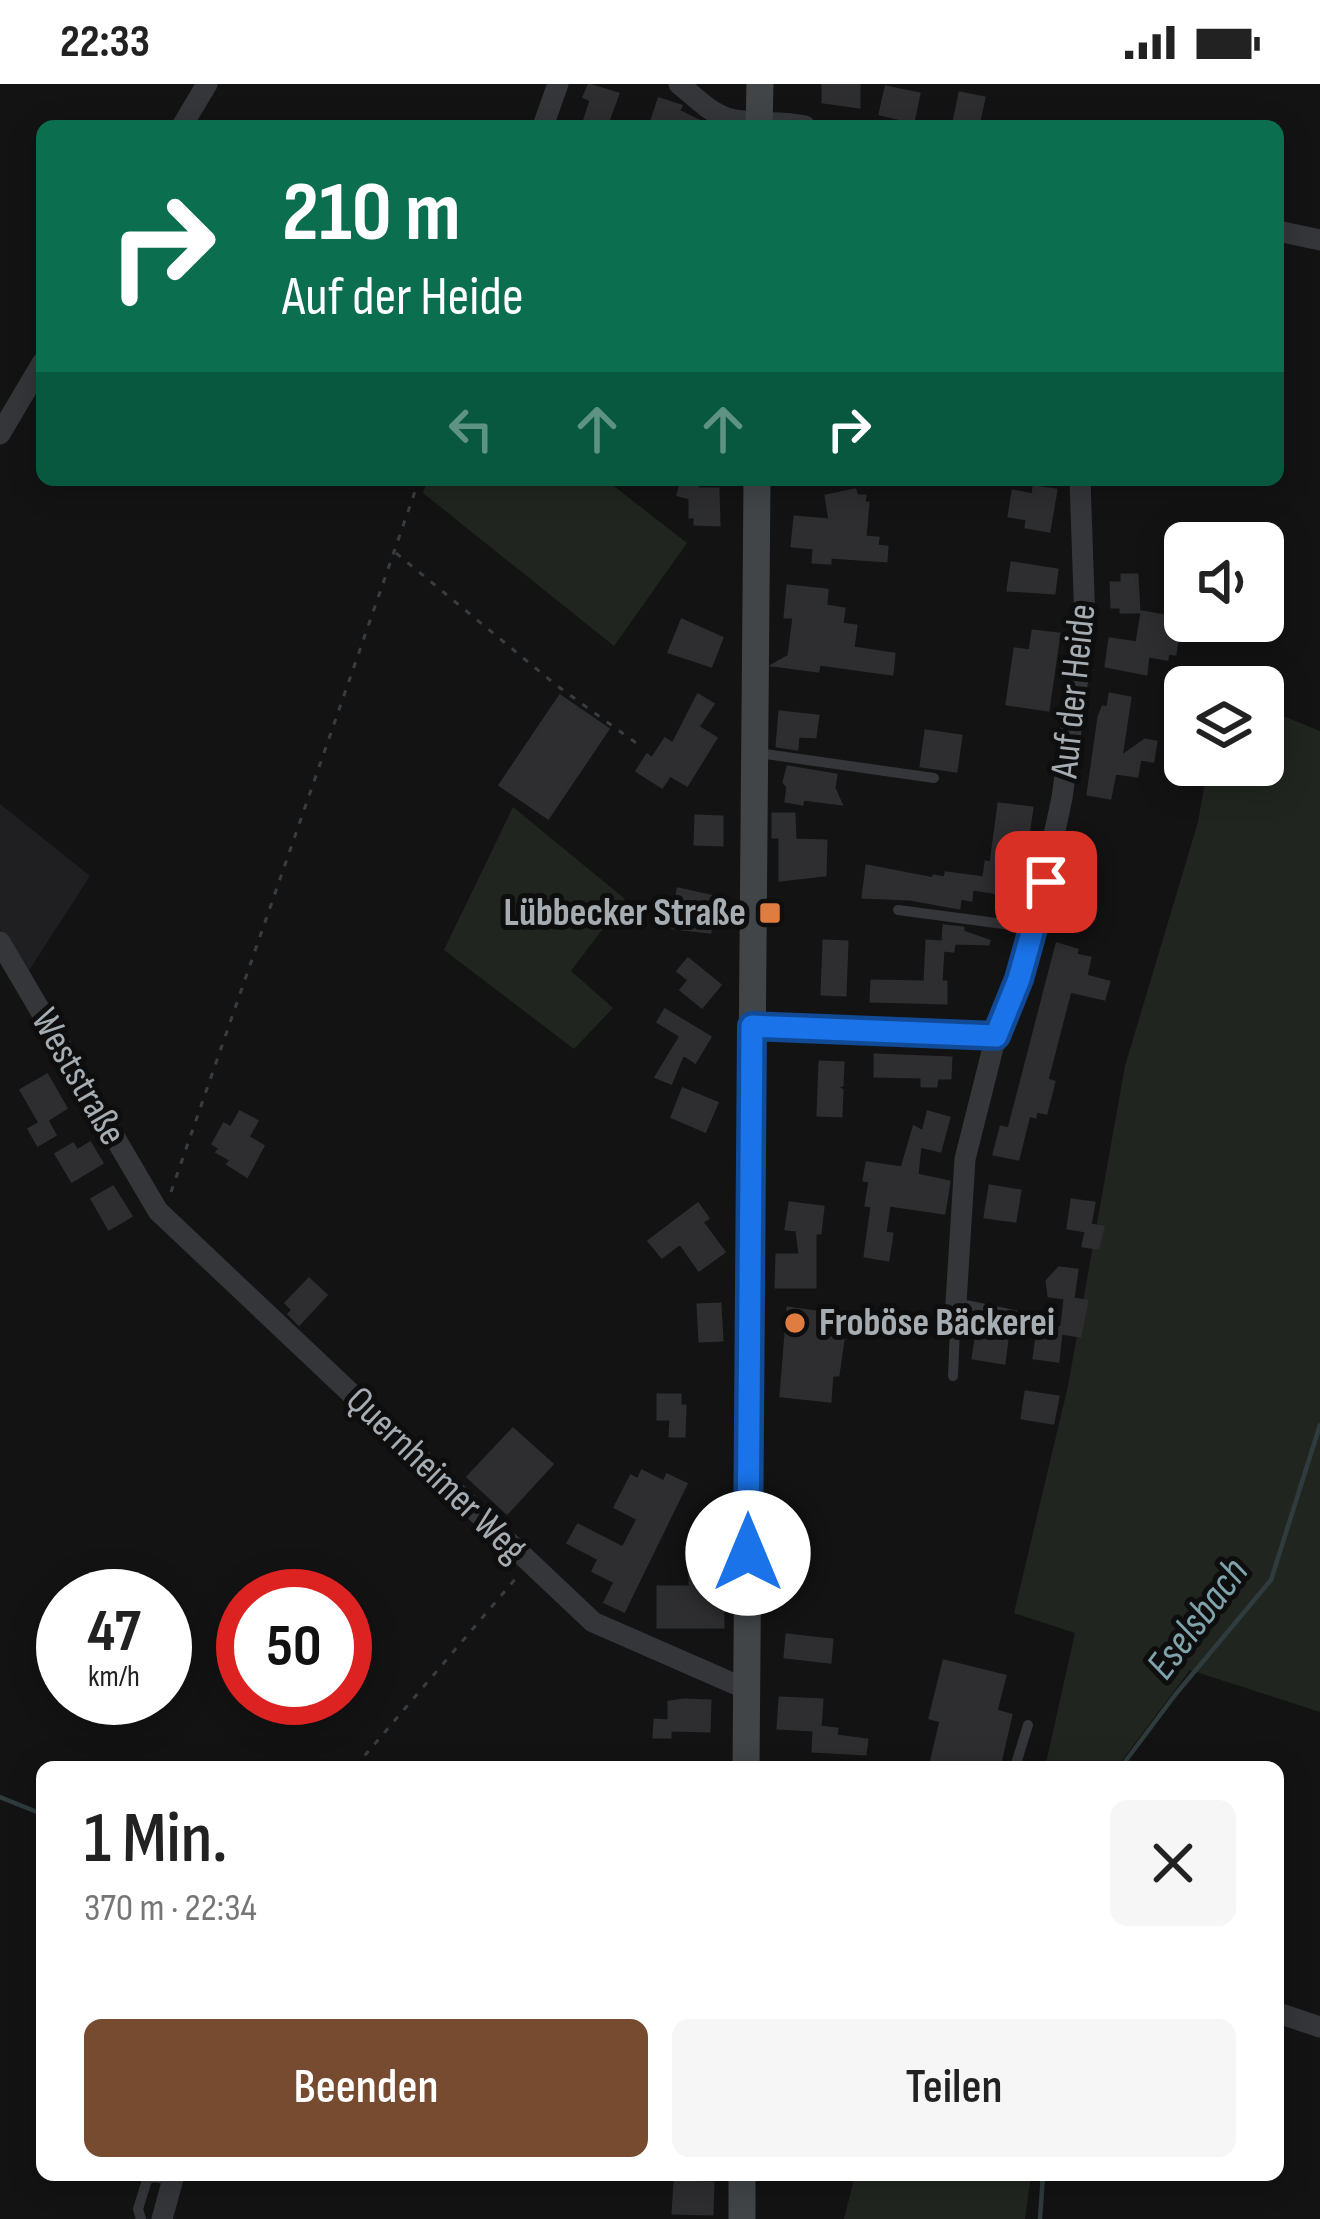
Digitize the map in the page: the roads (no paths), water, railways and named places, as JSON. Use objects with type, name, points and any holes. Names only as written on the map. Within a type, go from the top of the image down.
[{"type":"main road","points":[[760,84],[760,120]]},
{"type":"main road","points":[[746,1761],[757,486]]},
{"type":"main road","points":[[742,2181],[742,2219]]},
{"type":"street","points":[[186,120],[207,84]]},
{"type":"street","points":[[545,120],[558,84]]},
{"type":"street","points":[[679,84],[712,111],[738,120]]},
{"type":"street","points":[[1284,232],[1320,240]]},
{"type":"street","points":[[0,434],[36,372]]},
{"type":"street","name":"Auf der Heide","points":[[956,1303],[965,1159],[996,1036],[1034,928],[1062,797],[1085,624],[1079,486]]},
{"type":"street","name":"Weststraße","points":[[0,941],[158,1211]]},
{"type":"street","points":[[752,1026],[996,1036]]},
{"type":"street","name":"Quernheimer Weg","points":[[158,1211],[593,1622],[746,1690]]},
{"type":"street","points":[[1284,2015],[1320,2027]]},
{"type":"street","points":[[162,2219],[172,2181]]},
{"type":"lane","points":[[755,753],[934,778]]},
{"type":"lane","points":[[898,910],[1034,928]]},
{"type":"lane","points":[[952,1376],[956,1303],[1053,1323]]},
{"type":"lane","points":[[1017,1761],[1028,1725]]},
{"type":"lane","points":[[141,2219],[137,2209],[148,2181]]},
{"type":"waterway","name":"Eselsbach","points":[[1126,1761],[1271,1580],[1320,1425]]},
{"type":"waterway","points":[[0,1797],[36,1812]]},
{"type":"waterway","name":"Eselsbach","points":[[1040,2219],[1043,2181]]},
{"type":"place","name":"Lübbecker Straße","points":[[770,913]]},
{"type":"place","name":"Froböse Bäckerei","points":[[795,1323]]}]
